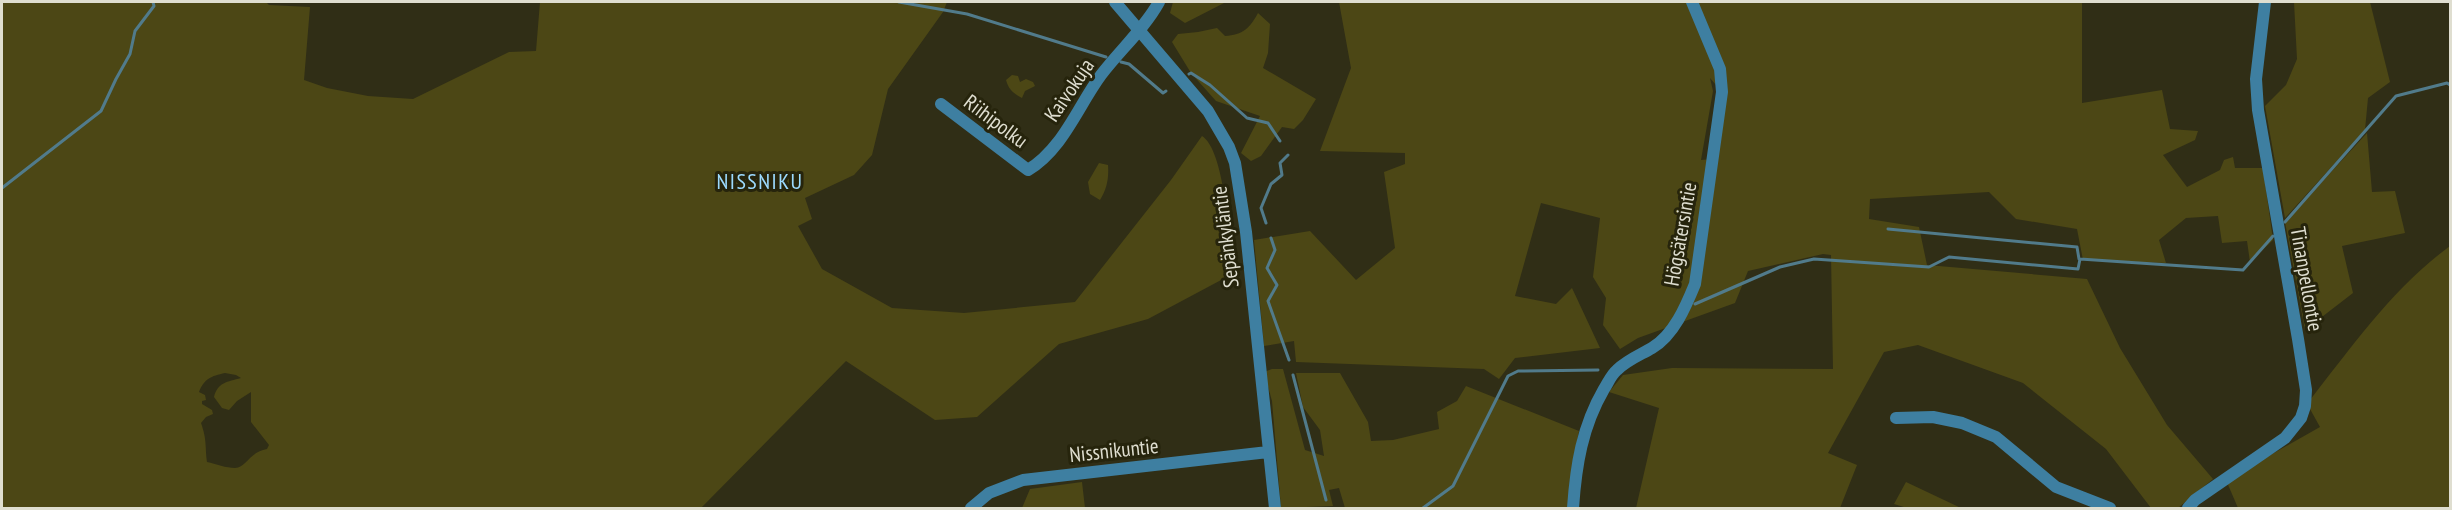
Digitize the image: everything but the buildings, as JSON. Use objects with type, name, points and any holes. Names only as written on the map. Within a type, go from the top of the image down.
[{"type":"street","name":"Sepänkyläntie","points":[[1115,2],[1208,111],[1229,147],[1246,232],[1275,508]]},
{"type":"street","name":"Kaivokuja","points":[[1028,170],[1038,164],[1066,131],[1087,94],[1159,2]]},
{"type":"street","name":"Högsätersintie","points":[[1573,508],[1579,451],[1587,424],[1599,398],[1618,369],[1632,358],[1653,347],[1671,328],[1685,308],[1695,284],[1722,92],[1720,69],[1692,2]]},
{"type":"street","name":"Tinanpellontie","points":[[2188,508],[2195,500],[2285,438],[2301,417],[2305,406],[2306,390],[2300,349],[2258,110],[2256,79],[2265,2]]},
{"type":"street","name":"Riihipolku","points":[[941,104],[1028,170]]},
{"type":"street","points":[[1896,418],[1934,417],[1962,423],[1996,437],[2056,487],[2110,508]]},
{"type":"street","name":"Nissnikuntie","points":[[971,508],[988,493],[1023,480],[1268,452]]},
{"type":"shaded area","points":[[2,2],[266,2],[269,5],[310,7],[304,80],[327,88],[368,96],[413,99],[509,52],[536,51],[540,2],[947,2],[943,12],[888,89],[872,155],[854,175],[805,198],[812,219],[798,226],[822,269],[892,308],[964,313],[1075,302],[1171,180],[1202,136],[1210,145],[1217,160],[1225,202],[1233,279],[1223,279],[1148,319],[1059,344],[977,417],[935,420],[846,361],[701,508],[2,508]],"holes":[[[225,373],[241,378],[221,385],[214,397],[222,408],[229,410],[237,401],[251,392],[251,422],[269,445],[267,449],[256,453],[243,465],[235,468],[207,462],[201,423],[213,414],[212,410],[202,404],[202,401],[206,400],[205,395],[199,392],[203,384],[212,377]]]},
{"type":"shaded area","points":[[1173,2],[1226,2],[1185,23],[1170,13]]},
{"type":"shaded area","points":[[1339,2],[2082,2],[2082,103],[2162,90],[2170,129],[2198,131],[2195,140],[2163,155],[2187,187],[2220,170],[2224,160],[2233,157],[2235,168],[2263,168],[2273,240],[2250,262],[2247,241],[2222,243],[2218,216],[2186,218],[2159,240],[2166,263],[2083,260],[2077,229],[2016,219],[1989,192],[1870,199],[1869,219],[1919,227],[1927,265],[2087,279],[2120,348],[2167,425],[2213,479],[2178,508],[2151,508],[2106,449],[2023,383],[1918,345],[1884,352],[1828,453],[1857,465],[1840,508],[1636,508],[1659,408],[1609,392],[1623,375],[1672,368],[1833,369],[1831,255],[1823,254],[1748,271],[1735,303],[1638,338],[1620,349],[1603,325],[1606,298],[1593,277],[1600,218],[1541,203],[1515,296],[1556,304],[1572,288],[1600,348],[1515,358],[1499,379],[1484,369],[1296,362],[1294,341],[1264,346],[1254,240],[1310,231],[1356,280],[1395,248],[1384,172],[1405,164],[1405,153],[1320,151],[1351,68]],"holes":[[[1710,78],[1722,92],[1713,159],[1701,160],[1713,91]]]},
{"type":"shaded area","points":[[2294,2],[2370,2],[2390,82],[2368,98],[2365,130],[2285,218],[2265,106],[2286,85],[2297,59]]},
{"type":"shaded area","points":[[1258,13],[1270,24],[1268,53],[1263,68],[1316,99],[1303,120],[1294,129],[1282,127],[1261,156],[1251,161],[1241,153],[1260,116],[1216,101],[1191,73],[1172,42],[1178,34],[1217,28],[1225,36],[1237,34],[1249,27]]},
{"type":"shaded area","points":[[1012,75],[1018,76],[1020,82],[1026,79],[1033,82],[1035,86],[1025,91],[1022,98],[1012,91],[1007,83],[1006,80]]},
{"type":"shaded area","points":[[2367,133],[2372,192],[2395,191],[2405,233],[2342,246],[2353,293],[2305,330],[2285,222]]},
{"type":"shaded area","points":[[1099,163],[1108,165],[1106,188],[1100,200],[1090,194],[1088,182]]},
{"type":"shaded area","points":[[2450,246],[2450,508],[2238,508],[2226,480],[2320,427],[2310,409],[2310,400],[2392,298]]},
{"type":"shaded area","points":[[1283,369],[1305,450],[1324,456],[1320,430],[1303,407],[1296,373],[1340,373],[1368,422],[1371,441],[1393,440],[1439,429],[1437,412],[1457,401],[1466,386],[1579,431],[1570,508],[1345,508],[1339,488],[1329,490],[1333,506],[1281,508],[1272,401],[1264,372]]},
{"type":"shaded area","points":[[1082,482],[1085,508],[1022,508],[1030,489]]},
{"type":"shaded area","points":[[1906,482],[1961,508],[1907,508],[1894,504]]},
{"type":"waterway","points":[[2,188],[101,111],[130,54],[135,31],[154,6],[153,2]]},
{"type":"waterway","points":[[899,2],[967,14],[1106,57]]},
{"type":"waterway","points":[[1121,62],[1129,64],[1163,93],[1166,91]]},
{"type":"waterway","points":[[1189,74],[1191,73],[1210,85],[1247,118],[1268,123],[1280,141]]},
{"type":"waterway","points":[[2285,222],[2396,96],[2447,83],[2450,85]]},
{"type":"waterway","points":[[1266,223],[1261,208],[1271,184],[1282,175],[1280,163],[1288,155]]},
{"type":"waterway","points":[[1888,229],[2077,247],[2079,259]]},
{"type":"waterway","points":[[1695,304],[1780,267],[1814,259],[1929,267],[1949,257],[2078,269],[2080,259],[2243,270],[2273,236]]},
{"type":"waterway","points":[[1271,238],[1275,250],[1267,268],[1277,285],[1268,301],[1289,360]]},
{"type":"waterway","points":[[1423,508],[1453,486],[1508,376],[1518,371],[1598,370]]},
{"type":"waterway","points":[[1293,375],[1326,500]]},
{"type":"district","name":"NISSNIKU","points":[[760,181]]}]
